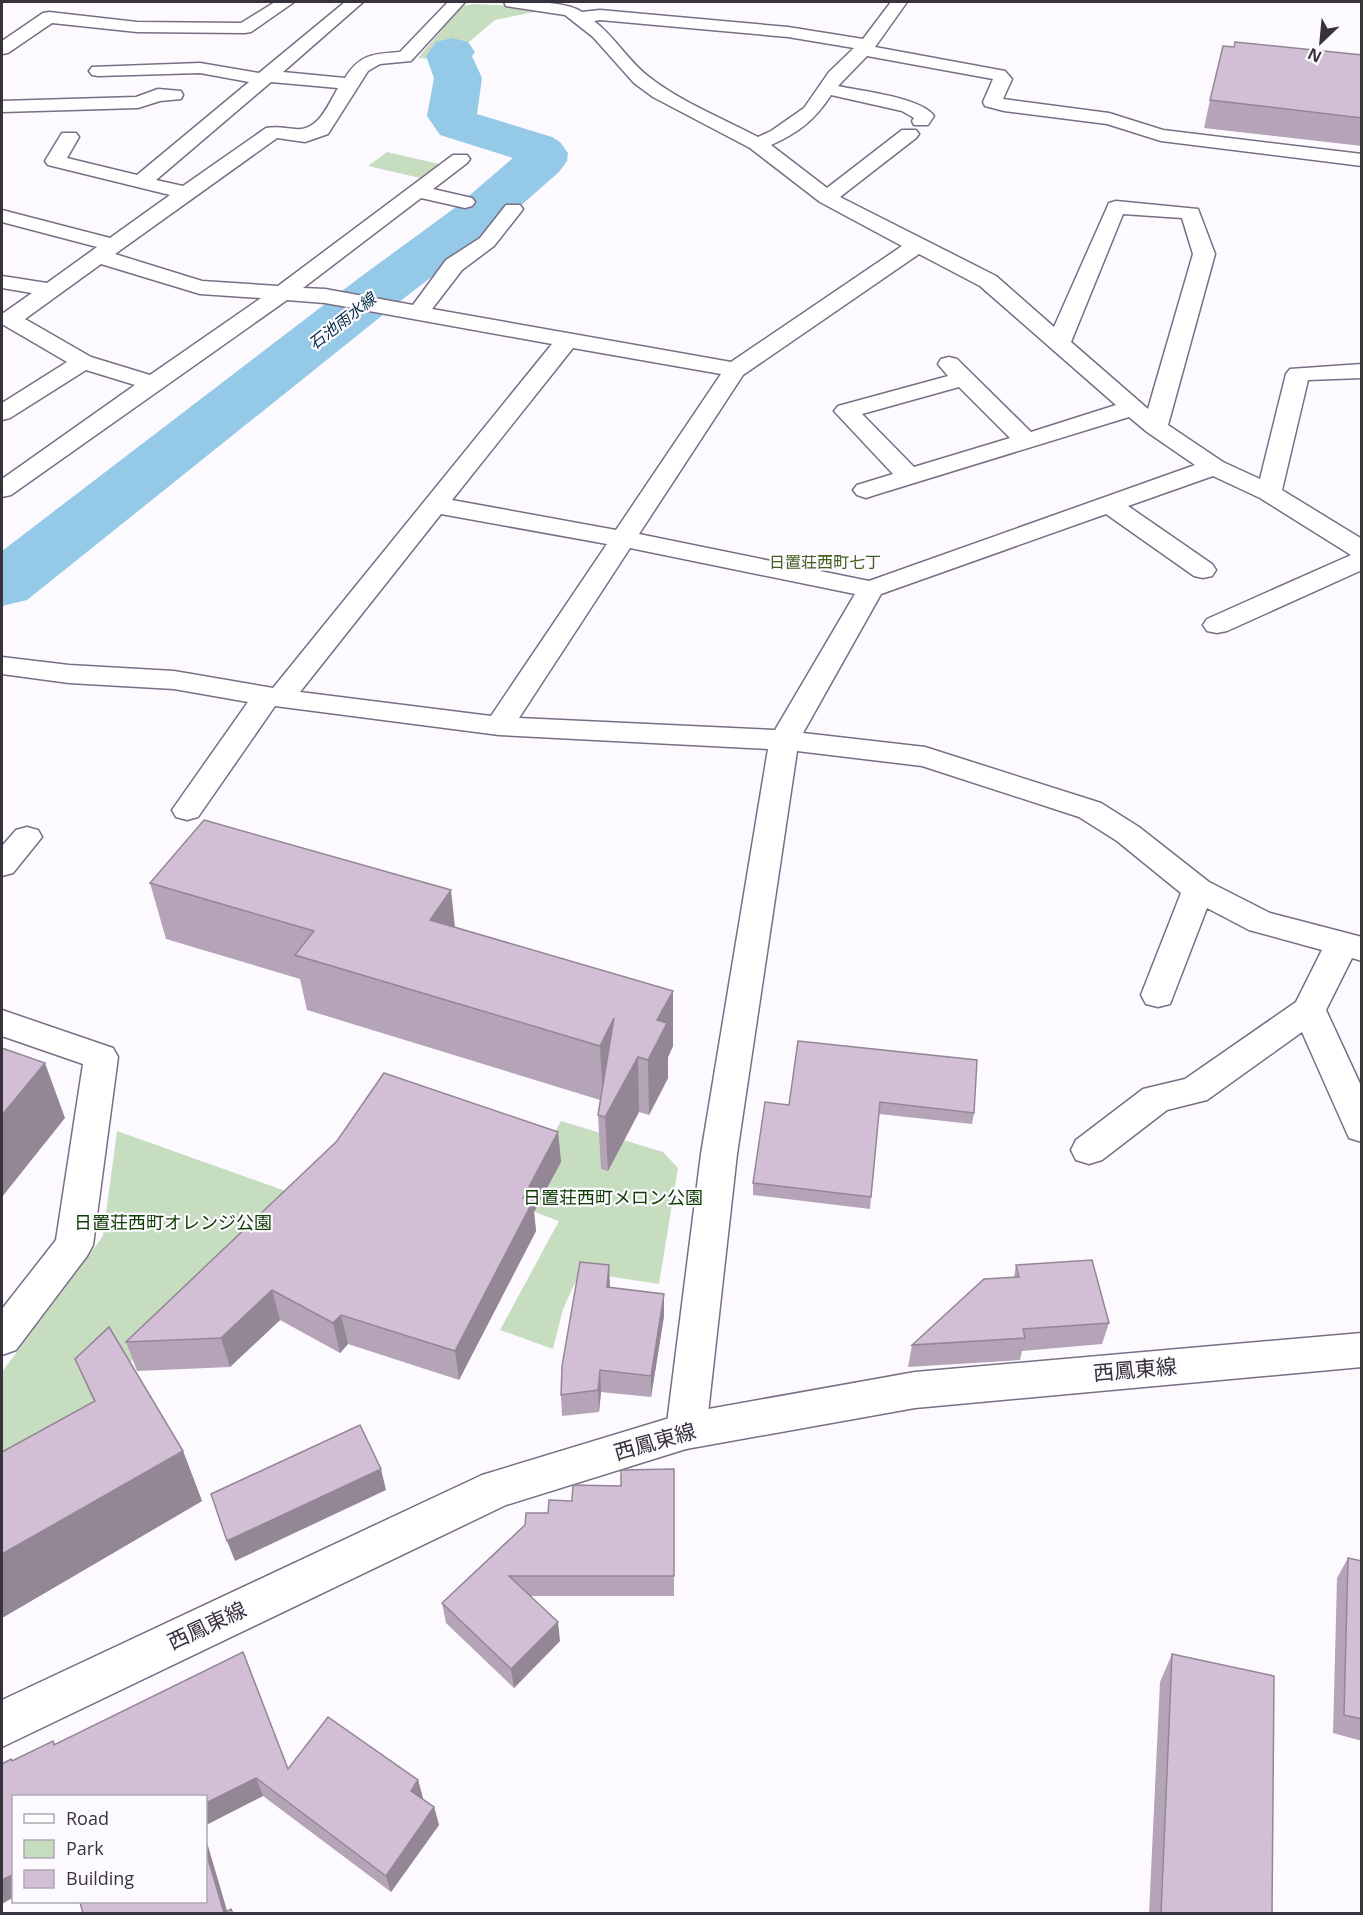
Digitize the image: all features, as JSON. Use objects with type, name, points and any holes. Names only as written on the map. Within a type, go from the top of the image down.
[{"type":"street","points":[[2,49],[50,17],[137,27],[245,28],[286,2]]},
{"type":"street","points":[[140,183],[353,2],[376,2]]},
{"type":"street","points":[[155,384],[83,362],[6,319],[51,290],[273,132],[305,136],[321,130],[361,67],[376,59],[405,57],[457,2]]},
{"type":"street","points":[[512,2],[574,14],[788,32],[999,75],[1003,79],[992,102],[1004,105],[1109,118],[1161,135],[1362,160]]},
{"type":"street","points":[[574,14],[595,2]]},
{"type":"street","points":[[757,144],[778,135],[811,112],[835,76],[865,48],[899,2]]},
{"type":"street","points":[[574,14],[599,33],[640,79],[660,93],[757,144],[827,198],[988,281],[1155,427],[1214,466],[1269,493],[1362,550]]},
{"type":"street","points":[[85,104],[98,71],[137,27]]},
{"type":"street","points":[[98,71],[200,68],[264,77],[350,84]]},
{"type":"street","points":[[826,89],[908,107],[925,116],[915,127],[827,198]]},
{"type":"street","points":[[2,107],[138,102],[158,94],[174,95]]},
{"type":"street","points":[[69,137],[55,161],[186,193]]},
{"type":"street","points":[[2,490],[281,294],[460,159]]},
{"type":"street","points":[[417,191],[465,202]]},
{"type":"street","points":[[1059,343],[1116,207],[1191,213],[1204,254],[1155,427]]},
{"type":"street","points":[[418,313],[454,265],[487,242],[513,209]]},
{"type":"street","points":[[2,216],[200,286],[325,296],[735,370]]},
{"type":"street","points":[[499,726],[735,370],[917,246]]},
{"type":"street","points":[[2,282],[51,290]]},
{"type":"street","points":[[187,810],[274,697],[436,505],[568,339]]},
{"type":"street","points":[[2,413],[83,362]]},
{"type":"street","points":[[909,477],[846,411],[956,371],[1027,441]]},
{"type":"street","points":[[1269,493],[1298,374],[1362,371]]},
{"type":"street","points":[[866,490],[1133,408]]},
{"type":"street","points":[[436,505],[623,539],[871,589],[1214,466]]},
{"type":"street","points":[[1109,504],[1203,570]]},
{"type":"street","points":[[1217,625],[1362,560]]},
{"type":"street","points":[[686,1431],[719,1154],[784,740],[871,589]]},
{"type":"street","points":[[2,666],[69,674],[174,680],[274,697],[499,726],[784,740],[925,757],[1090,810],[1128,834],[1198,890],[1260,922],[1351,947],[1309,1010],[1195,1090],[1156,1099],[1089,1150]]},
{"type":"street","points":[[2,865],[27,837]]},
{"type":"street","points":[[1158,995],[1198,890]]},
{"type":"street","points":[[1309,1010],[1362,1128]]},
{"type":"street","points":[[2,1023],[101,1057],[74,1245],[2,1338]]},
{"type":"street","name":"西鳳東線","points":[[2,1724],[497,1489],[686,1431],[915,1390],[1362,1350]]},
{"type":"green space","points":[[474,4],[513,6],[539,11],[495,20],[457,52],[445,51],[435,59],[418,58],[462,6]]},
{"type":"green space","points":[[387,152],[439,164],[420,178],[368,166]]},
{"type":"green space","name":"日置荘西町メロン公園","points":[[561,1121],[663,1152],[678,1168],[659,1284],[580,1272],[563,1309],[553,1349],[500,1330],[559,1221],[513,1204]]},
{"type":"green space","name":"日置荘西町オレンジ公園","points":[[117,1131],[294,1194],[78,1416],[2,1470],[2,1372],[103,1236]]},
{"type":"building","points":[[1235,42],[1362,55],[1362,118],[1210,100],[1223,46],[1234,47]]},
{"type":"building","points":[[204,820],[451,890],[430,920],[673,991],[657,1020],[667,1023],[648,1060],[638,1057],[605,1117],[598,1115],[614,1018],[600,1046],[295,955],[314,931],[150,883]]},
{"type":"building","points":[[798,1041],[977,1060],[974,1113],[880,1102],[871,1197],[753,1183],[765,1102],[789,1105]]},
{"type":"building","points":[[2,1048],[45,1063],[2,1115]]},
{"type":"building","points":[[384,1073],[558,1132],[523,1198],[533,1201],[455,1351],[341,1315],[333,1323],[272,1290],[221,1338],[126,1342],[337,1141]]},
{"type":"building","points":[[1092,1260],[1109,1323],[1023,1329],[1025,1338],[912,1345],[984,1279],[1019,1277],[1016,1265]]},
{"type":"building","points":[[580,1262],[609,1265],[607,1287],[664,1294],[651,1376],[600,1370],[598,1390],[561,1395],[562,1366]]},
{"type":"building","points":[[109,1327],[183,1451],[2,1554],[2,1452],[95,1401],[75,1359]]},
{"type":"building","points":[[360,1425],[381,1469],[227,1541],[211,1494]]},
{"type":"building","points":[[674,1469],[674,1576],[509,1576],[558,1622],[511,1669],[442,1603],[525,1525],[526,1513],[548,1513],[549,1500],[572,1501],[573,1485],[621,1486],[621,1470]]},
{"type":"building","points":[[1348,1558],[1362,1561],[1362,1719],[1344,1715]]},
{"type":"building","points":[[243,1652],[288,1769],[328,1717],[418,1780],[411,1791],[434,1807],[386,1876],[256,1778],[207,1802],[207,1795],[12,1795],[12,1875],[2,1880],[2,1764],[53,1741],[54,1745]]},
{"type":"building","points":[[1172,1654],[1274,1676],[1272,1914],[1161,1914]]},
{"type":"building","points":[[207,1855],[224,1913],[231,1909],[233,1914],[83,1914],[80,1903],[207,1903]]},
{"type":"waterway","name":"石池雨水線","points":[[2,585],[379,290],[475,218],[541,161],[542,153],[534,148],[458,124],[452,116],[458,78],[449,56],[452,52]]},
{"type":"district","name":"日置荘西町七丁","points":[[825,562]]}]
